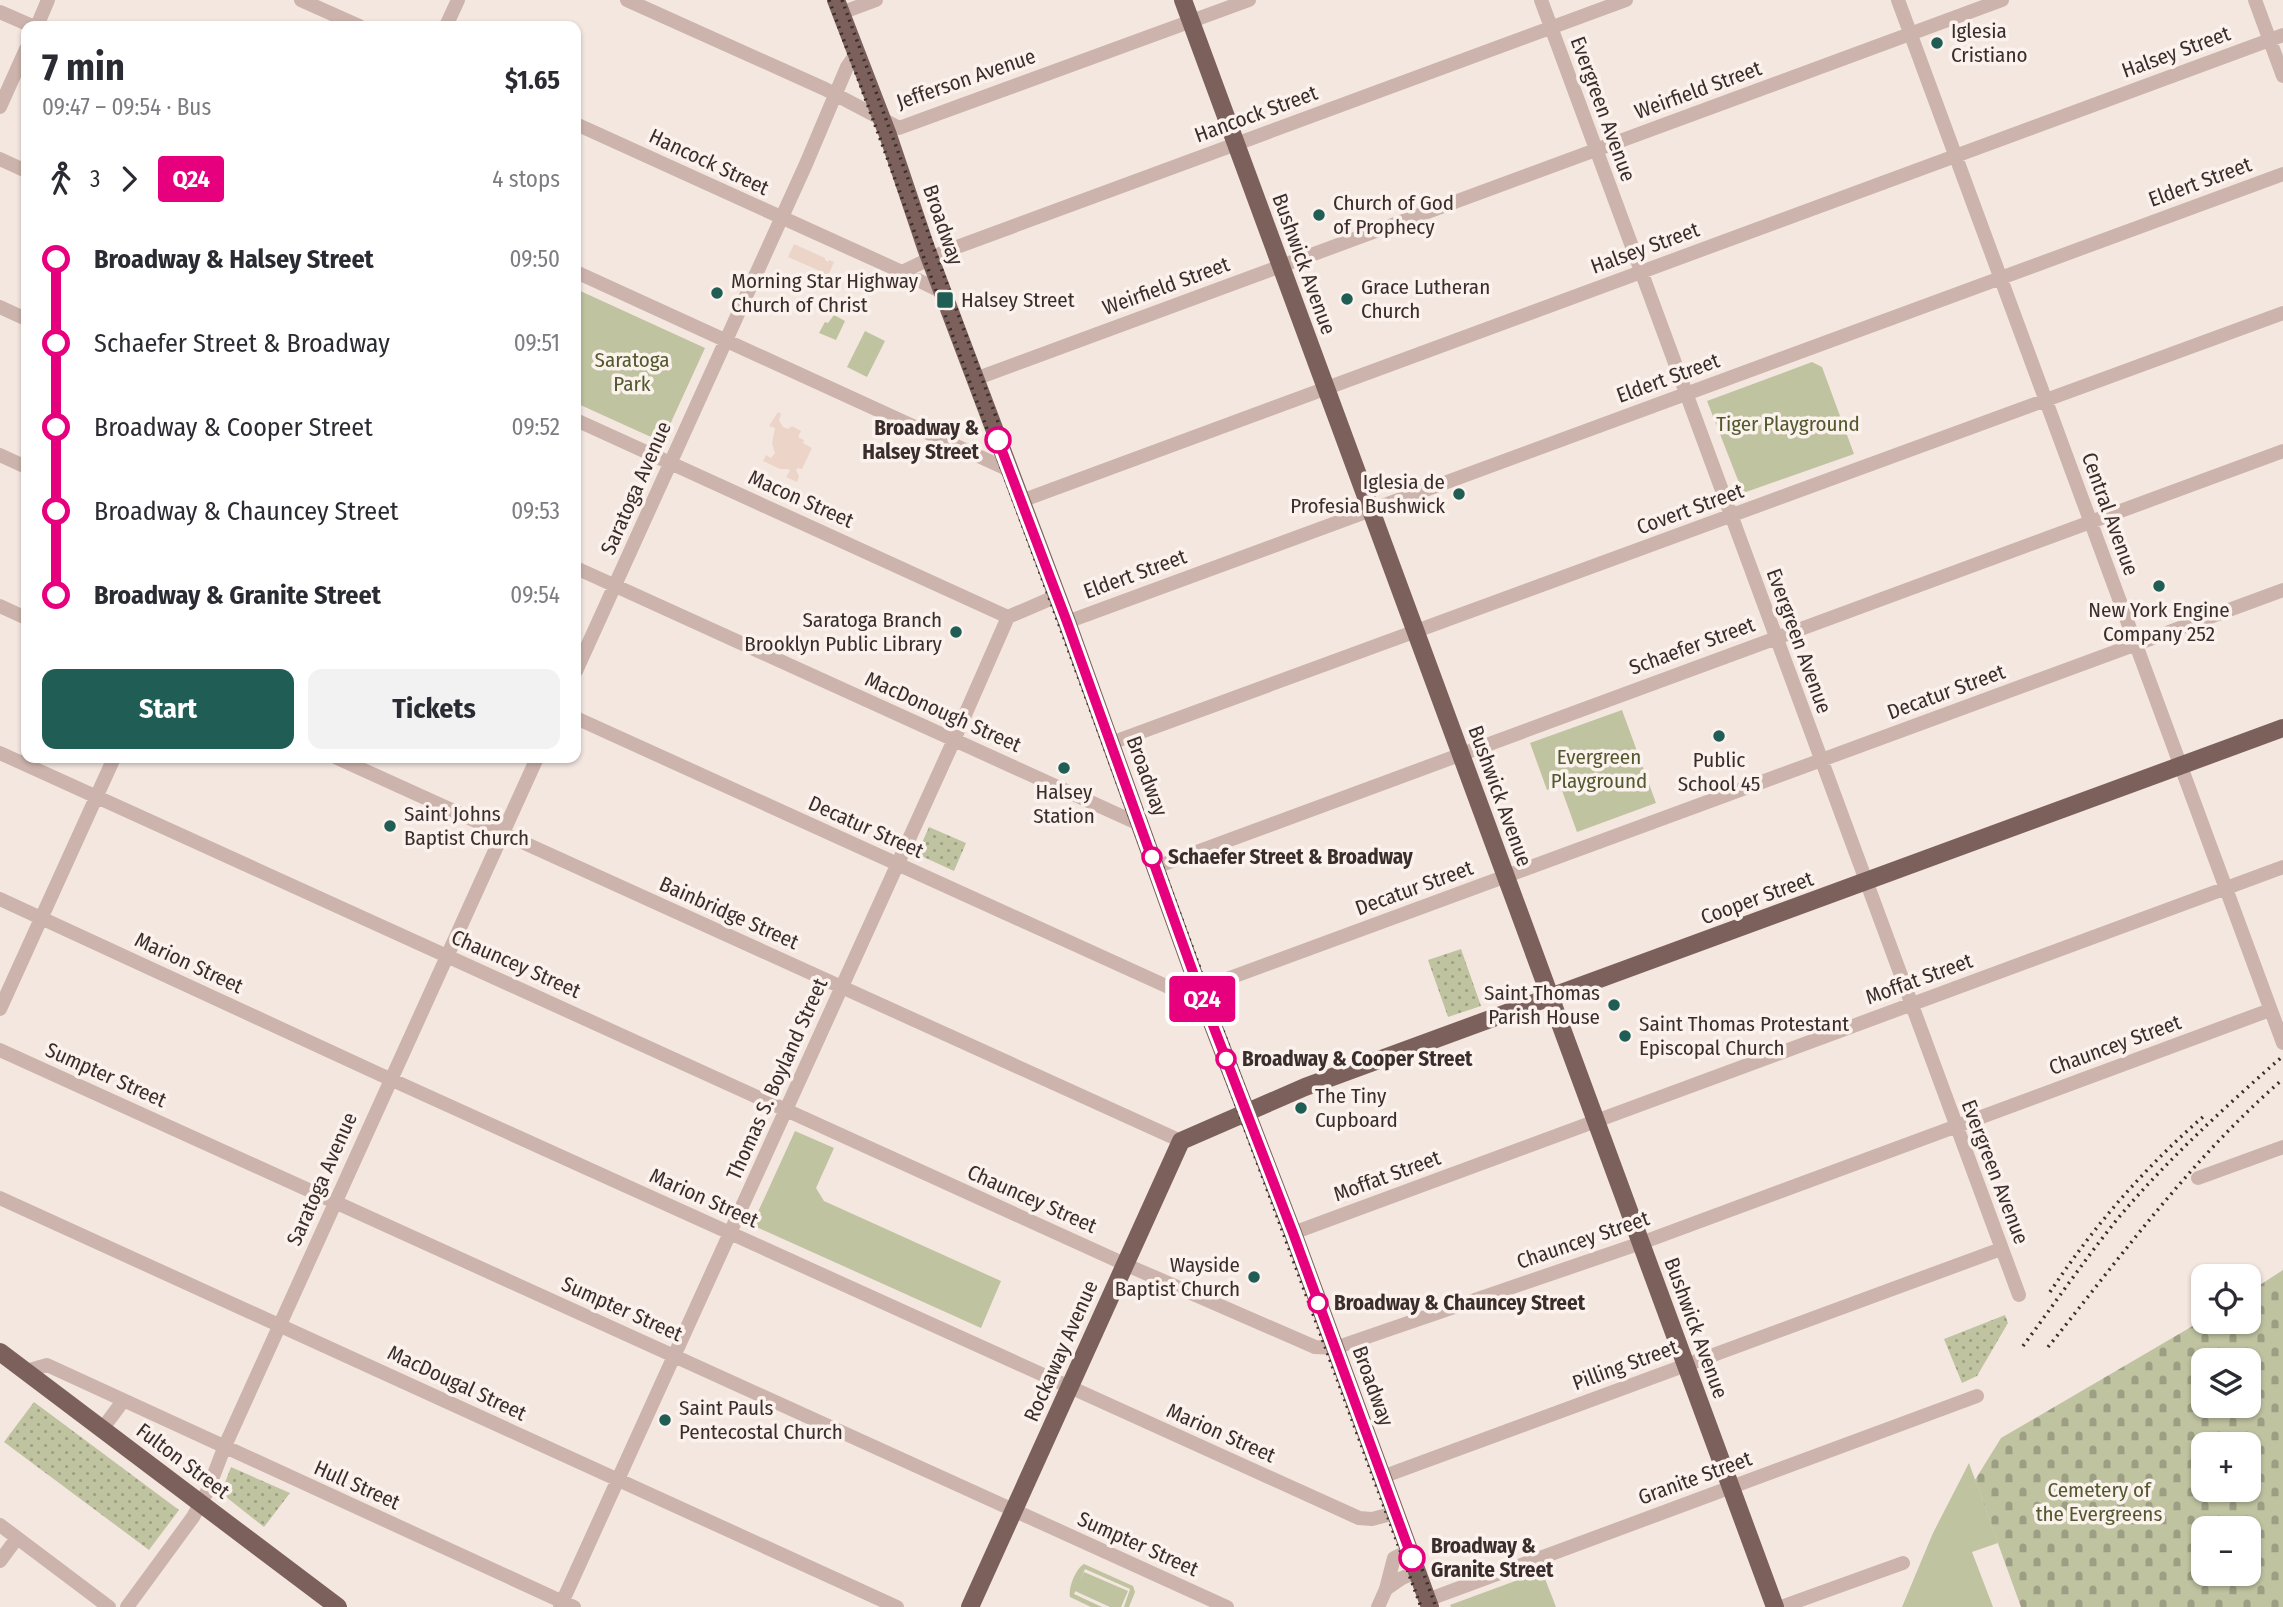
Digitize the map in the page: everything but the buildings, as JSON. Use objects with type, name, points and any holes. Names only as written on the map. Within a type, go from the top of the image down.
[{"type":"main road","name":"Bushwick Avenue","points":[[1183,0],[1775,1607]]},
{"type":"main road","name":"Broadway","points":[[839,6],[883,120],[930,259],[1067,622],[1199,989],[1293,1233],[1429,1603]]},
{"type":"main road","name":"Cooper Street","points":[[1247,1112],[1305,1087],[2283,729]]},
{"type":"main road","points":[[1181,1141],[1247,1112]]},
{"type":"main road","name":"Rockaway Avenue","points":[[970,1607],[1181,1141]]},
{"type":"main road","name":"Fulton Street","points":[[0,1352],[338,1607]]},
{"type":"street","points":[[37,21],[48,0]]},
{"type":"street","points":[[302,0],[348,21]]},
{"type":"street","points":[[448,21],[458,0]]},
{"type":"street","name":"Jefferson Avenue","points":[[628,0],[835,95],[899,128],[1249,0]]},
{"type":"street","points":[[839,6],[876,0]]},
{"type":"street","name":"Evergreen Avenue","points":[[1541,0],[2019,1295]]},
{"type":"street","name":"Hancock Street","points":[[902,272],[1236,143],[1626,0]]},
{"type":"street","name":"Central Avenue","points":[[1898,0],[2283,1043]]},
{"type":"street","name":"Weirfield Street","points":[[975,379],[2002,0]]},
{"type":"street","points":[[2255,0],[2276,37],[2283,76]]},
{"type":"street","points":[[0,12],[22,21]]},
{"type":"street","name":"Halsey Street","points":[[1021,501],[2276,37]]},
{"type":"street","name":"Saratoga Avenue","points":[[581,660],[835,95],[856,54]]},
{"type":"street","points":[[0,107],[21,60]]},
{"type":"street","name":"Hancock Street","points":[[581,126],[944,293]]},
{"type":"street","points":[[0,159],[21,169]]},
{"type":"street","name":"Eldert Street","points":[[1067,622],[2283,174]]},
{"type":"street","points":[[581,274],[1009,470]]},
{"type":"street","points":[[0,307],[21,317]]},
{"type":"street","name":"Covert Street","points":[[1111,743],[2283,313]]},
{"type":"street","name":"Macon Street","points":[[581,422],[1008,617]]},
{"type":"street","name":"Schaefer Street","points":[[1156,867],[2283,451]]},
{"type":"street","points":[[0,455],[21,465]]},
{"type":"street","name":"MacDonough Street","points":[[581,570],[1139,824]]},
{"type":"street","name":"Decatur Street","points":[[581,720],[1175,990],[1199,989],[2283,590]]},
{"type":"street","points":[[1008,617],[1057,596]]},
{"type":"street","points":[[0,606],[21,616]]},
{"type":"street","name":"Thomas S. Boyland Street","points":[[566,1605],[618,1480],[1008,617]]},
{"type":"street","name":"Chauncey Street","points":[[0,753],[21,763]]},
{"type":"street","name":"Chauncey Street","points":[[22,763],[1125,1264],[1315,1347],[1335,1348],[1641,1243],[2270,1010]]},
{"type":"street","points":[[0,1009],[112,763]]},
{"type":"street","name":"Bainbridge Street","points":[[348,763],[1181,1141]]},
{"type":"street","name":"Saratoga Avenue","points":[[128,1607],[201,1503],[535,763]]},
{"type":"street","name":"Moffat Street","points":[[1293,1233],[2283,867]]},
{"type":"street","name":"Marion Street","points":[[0,899],[390,1079],[1359,1518],[1372,1519],[1395,1513]]},
{"type":"street","name":"Sumpter Street","points":[[0,1050],[1227,1607]]},
{"type":"street","points":[[2198,1178],[2283,1147]]},
{"type":"street","name":"MacDougal Street","points":[[0,1198],[897,1607]]},
{"type":"street","name":"Pilling Street","points":[[1382,1477],[2001,1249]]},
{"type":"street","name":"Hull Street","points":[[26,1371],[47,1365],[566,1605]]},
{"type":"street","name":"Granite Street","points":[[1429,1603],[1978,1396]]},
{"type":"street","points":[[103,1428],[123,1401]]},
{"type":"street","points":[[0,1525],[109,1607]]},
{"type":"street","points":[[0,1561],[17,1538]]},
{"type":"street","points":[[1378,1607],[1394,1558],[1409,1551]]},
{"type":"street","points":[[1781,1607],[1903,1563]]},
{"type":"street","points":[[1386,1589],[1417,1572]]},
{"type":"green space","name":"Saratoga Park","points":[[581,291],[705,348],[662,442],[581,405]]},
{"type":"green space","points":[[834,315],[845,321],[836,340],[819,333],[825,322],[828,323]]},
{"type":"green space","points":[[865,331],[885,341],[867,377],[847,367]]},
{"type":"green space","name":"Tiger Playground","points":[[1812,362],[1822,367],[1854,454],[1743,493],[1707,401]]},
{"type":"green space","name":"Evergreen Playground","points":[[1622,710],[1656,803],[1577,832],[1560,785],[1547,790],[1530,743]]},
{"type":"green space","points":[[929,827],[966,843],[954,871],[917,854]]},
{"type":"green space","points":[[1461,949],[1481,1006],[1448,1017],[1428,960]]},
{"type":"green space","points":[[795,1131],[834,1148],[816,1188],[824,1201],[1001,1281],[981,1328],[752,1225]]},
{"type":"green space","name":"Cemetery of the Evergreens","points":[[2283,1270],[2283,1607],[2021,1607],[1975,1480],[2001,1438],[2191,1327],[2191,1334],[2261,1334],[2261,1284]]},
{"type":"green space","points":[[2005,1315],[2008,1323],[1977,1376],[1962,1383],[1944,1339]]},
{"type":"green space","points":[[34,1402],[179,1510],[149,1550],[4,1442]]},
{"type":"green space","points":[[1969,1463],[1998,1543],[1972,1552],[1993,1607],[1902,1607],[1933,1533]]},
{"type":"green space","points":[[231,1467],[290,1493],[264,1527],[221,1493]]},
{"type":"green space","points":[[1084,1564],[1133,1586],[1135,1592],[1129,1607],[1124,1607],[1130,1589],[1085,1569],[1074,1594],[1102,1607],[1091,1607],[1070,1597],[1073,1579]]},
{"type":"green space","points":[[1542,1571],[1556,1607],[1450,1605]]},
{"type":"green space","points":[[1084,1572],[1128,1591],[1121,1607],[1110,1607],[1075,1591]]},
{"type":"shaded area","points":[[794,244],[825,258],[828,262],[834,262],[827,278],[819,275],[820,271],[788,257]]},
{"type":"shaded area","points":[[778,412],[781,414],[779,420],[783,427],[788,429],[792,426],[801,431],[798,437],[812,448],[802,469],[796,470],[799,476],[797,482],[786,477],[790,471],[788,469],[780,469],[763,461],[766,455],[771,458],[775,453],[772,443],[775,428],[769,426]]},
{"type":"railway","points":[[829,0],[1421,1607]]},
{"type":"railway","points":[[842,0],[1436,1607]]},
{"type":"railway","points":[[2023,1346],[2094,1249],[2138,1195],[2198,1134],[2283,1056]]},
{"type":"railway","points":[[2048,1347],[2188,1174],[2218,1141],[2283,1079]]},
{"type":"railway","points":[[2050,1292],[2084,1244],[2121,1199],[2161,1156],[2204,1116]]},
{"type":"bus line","name":"Q24","points":[[998,440],[1067,622],[1199,989],[1293,1233],[1412,1558]]},
{"type":"place","name":"Iglesia Cristiano","points":[[1937,43]]},
{"type":"place","name":"Church of God of Prophecy","points":[[1319,215]]},
{"type":"place","name":"Morning Star Highway Church of Christ","points":[[717,293]]},
{"type":"place","name":"Grace Lutheran Church","points":[[1347,299]]},
{"type":"place","name":"Halsey Street","points":[[945,300]]},
{"type":"place","name":"Broadway & Halsey Street","points":[[998,440]]},
{"type":"place","name":"Iglesia de Profesia Bushwick","points":[[1459,494]]},
{"type":"place","name":"New York Engine Company 252","points":[[2159,586]]},
{"type":"place","name":"Saratoga Branch Brooklyn Public Library","points":[[956,632]]},
{"type":"place","name":"Public School 45","points":[[1719,736]]},
{"type":"place","name":"Halsey Station","points":[[1064,768]]},
{"type":"place","name":"Saint Johns Baptist Church","points":[[390,826]]},
{"type":"place","name":"Schaefer Street & Broadway","points":[[1152,857]]},
{"type":"place","name":"Saint Thomas Parish House","points":[[1614,1005]]},
{"type":"place","name":"Saint Thomas Protestant Episcopal Church","points":[[1625,1036]]},
{"type":"place","name":"Broadway & Cooper Street","points":[[1226,1059]]},
{"type":"place","name":"The Tiny Cupboard","points":[[1301,1108]]},
{"type":"place","name":"Wayside Baptist Church","points":[[1254,1277]]},
{"type":"place","name":"Broadway & Chauncey Street","points":[[1318,1303]]},
{"type":"place","name":"Saint Pauls Pentecostal Church","points":[[665,1420]]},
{"type":"place","name":"Broadway & Granite Street","points":[[1412,1558]]}]
